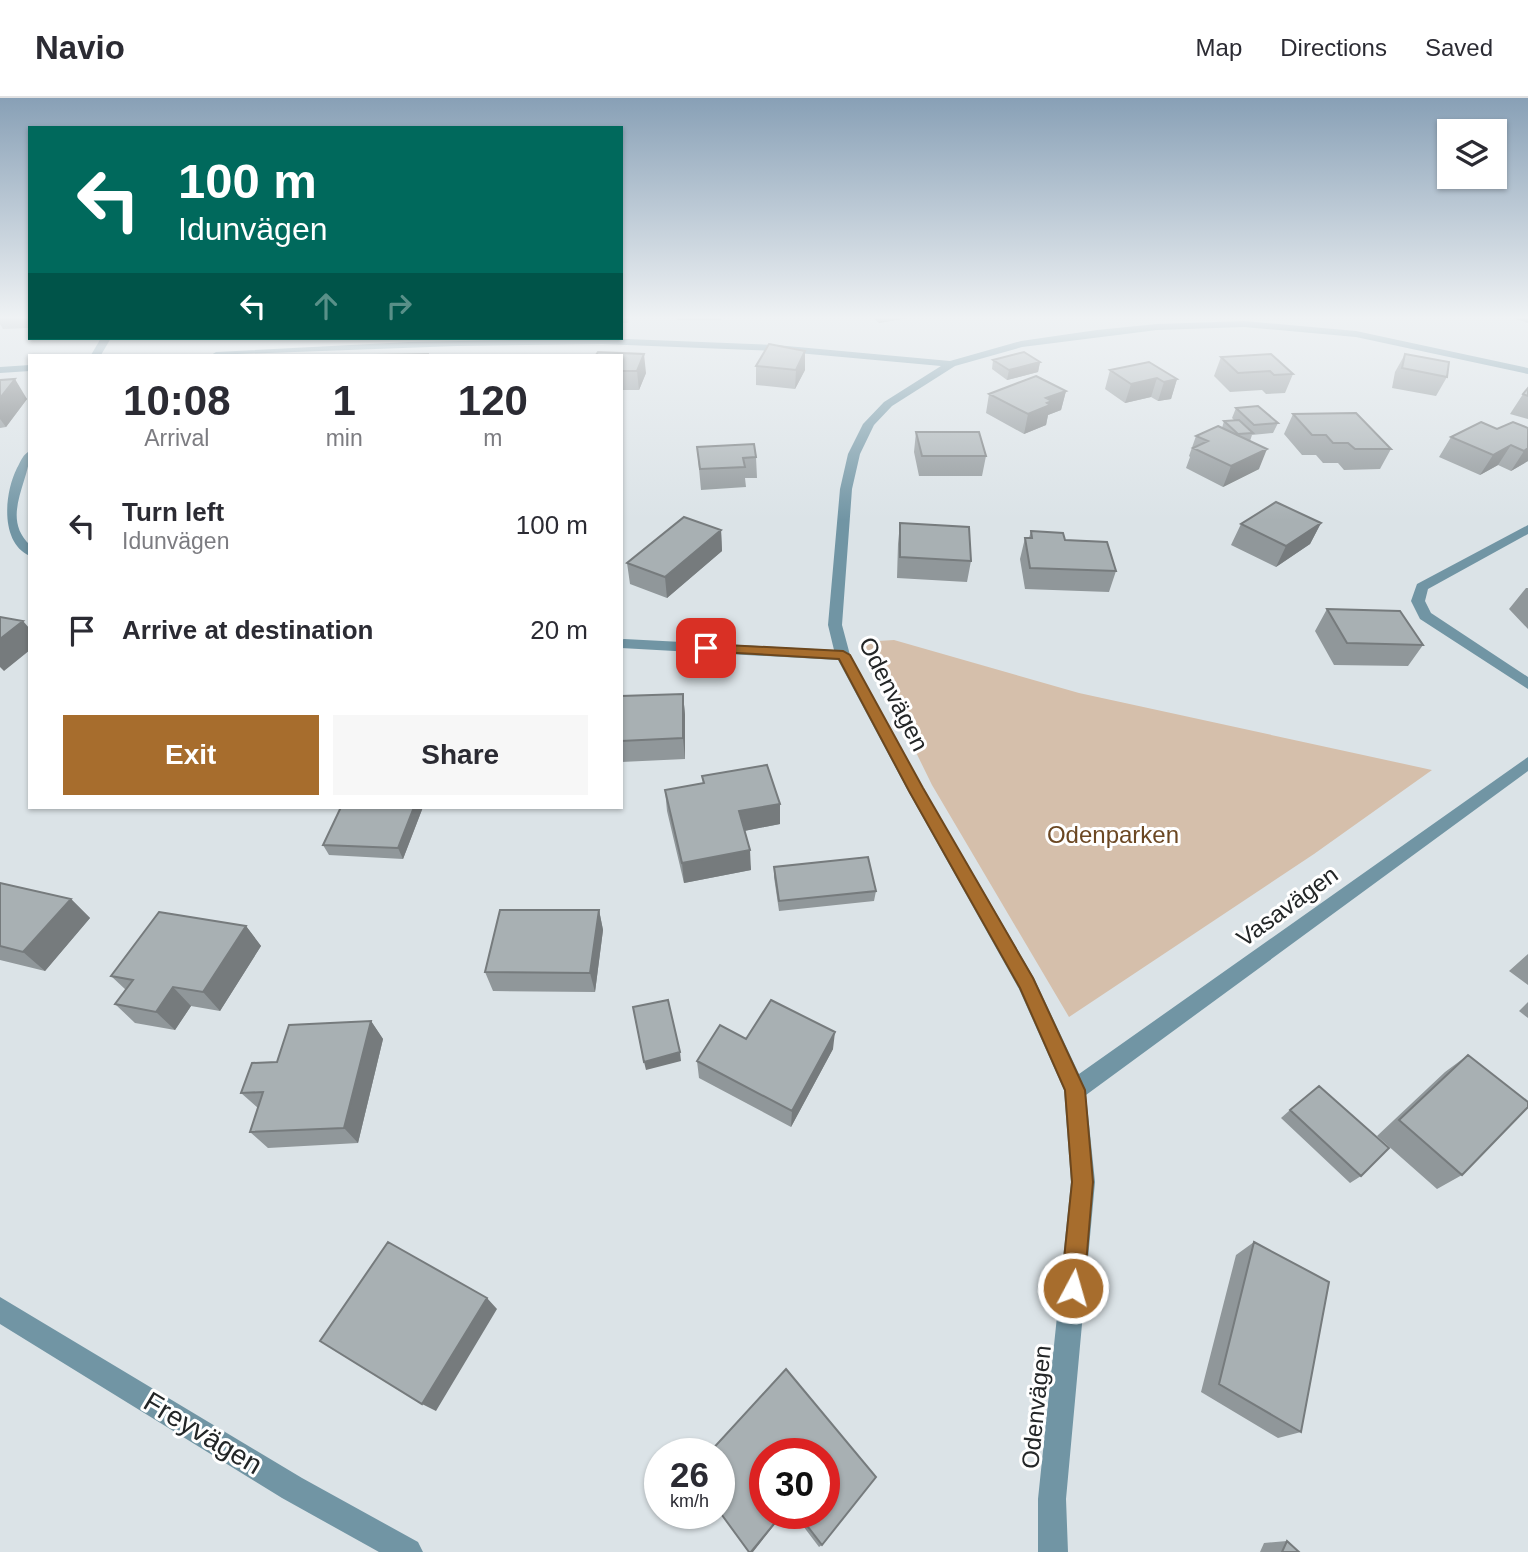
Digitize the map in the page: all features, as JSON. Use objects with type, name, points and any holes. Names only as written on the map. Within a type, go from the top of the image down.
[{"type":"street","name":"Odenvägen","points":[[920,384],[888,404],[869,424],[854,454],[846,489],[835,625],[843,655],[916,791],[1027,984],[1075,1090],[1083,1182],[1052,1499],[1053,1552]]},
{"type":"street","points":[[28,458],[15,483],[10,506],[15,536],[28,550]]},
{"type":"street","points":[[1528,529],[1422,587],[1418,601],[1425,616],[1528,684]]},
{"type":"street","points":[[624,644],[843,655]]},
{"type":"street","name":"Vasavägen","points":[[1075,1090],[1528,763]]},
{"type":"street","name":"Freyvägen","points":[[0,1310],[292,1488],[408,1552]]},
{"type":"green space","name":"Odenparken","points":[[894,640],[1079,693],[1432,770],[1314,854],[1069,1017],[932,785],[862,642]]},
{"type":"building","points":[[0,384],[11,384],[0,398]]},
{"type":"building","points":[[1015,384],[1052,384],[1066,391],[1046,398],[1052,401],[1047,403],[1050,405],[1028,414],[989,394]]},
{"type":"building","points":[[1258,406],[1278,423],[1254,425],[1236,408]]},
{"type":"building","points":[[1356,413],[1391,449],[1355,449],[1348,443],[1333,443],[1326,435],[1312,435],[1293,414]]},
{"type":"building","points":[[1239,420],[1253,433],[1238,434],[1224,421]]},
{"type":"building","points":[[1481,422],[1497,429],[1513,422],[1528,428],[1528,448],[1524,451],[1511,445],[1493,455],[1451,437]]},
{"type":"building","points":[[1218,426],[1267,449],[1231,466],[1193,448],[1208,441],[1196,436]]},
{"type":"building","points":[[916,432],[979,432],[986,456],[922,456]]},
{"type":"building","points":[[754,444],[756,457],[743,458],[745,467],[700,469],[697,447]]},
{"type":"building","points":[[1276,502],[1321,523],[1286,546],[1241,524]]},
{"type":"building","points":[[684,517],[721,530],[665,577],[627,563]]},
{"type":"building","points":[[900,523],[969,527],[971,561],[900,557]]},
{"type":"building","points":[[1031,531],[1063,533],[1065,540],[1107,542],[1116,571],[1030,568],[1025,538],[1032,538]]},
{"type":"building","points":[[1327,609],[1400,611],[1423,645],[1347,643]]},
{"type":"building","points":[[0,617],[23,621],[0,639]]},
{"type":"building","points":[[683,694],[683,738],[623,741],[623,696]]},
{"type":"building","points":[[767,765],[780,804],[739,811],[750,850],[682,863],[665,790],[704,783],[702,776]]},
{"type":"building","points":[[340,809],[413,809],[398,848],[323,845]]},
{"type":"building","points":[[868,857],[876,891],[779,901],[774,867]]},
{"type":"building","points":[[0,883],[71,899],[23,952],[0,946]]},
{"type":"building","points":[[500,910],[599,910],[590,973],[485,972]]},
{"type":"building","points":[[159,912],[246,926],[203,992],[173,987],[156,1012],[115,1004],[133,980],[111,976]]},
{"type":"building","points":[[668,1000],[680,1052],[644,1062],[633,1007]]},
{"type":"building","points":[[771,1000],[835,1032],[792,1111],[697,1061],[720,1025],[746,1039]]},
{"type":"building","points":[[371,1021],[344,1128],[250,1132],[263,1092],[241,1093],[252,1063],[277,1062],[289,1025]]},
{"type":"building","points":[[1468,1055],[1528,1102],[1528,1107],[1462,1175],[1399,1120]]},
{"type":"building","points":[[1319,1086],[1389,1148],[1361,1176],[1290,1110]]},
{"type":"building","points":[[388,1242],[487,1298],[422,1404],[320,1341]]},
{"type":"building","points":[[1254,1242],[1329,1282],[1301,1432],[1219,1384]]},
{"type":"building","points":[[786,1369],[876,1477],[840,1522],[840,1438],[749,1438],[749,1529],[770,1529],[749,1552],[732,1529],[735,1529],[735,1438],[723,1438]]},
{"type":"building","points":[[810,1529],[835,1529],[822,1545]]},
{"type":"building","points":[[1287,1541],[1299,1552],[1282,1552]]},
{"type":"route","points":[[706,648],[843,655],[916,791],[1027,984],[1075,1090],[1083,1182],[1073,1288]]}]
